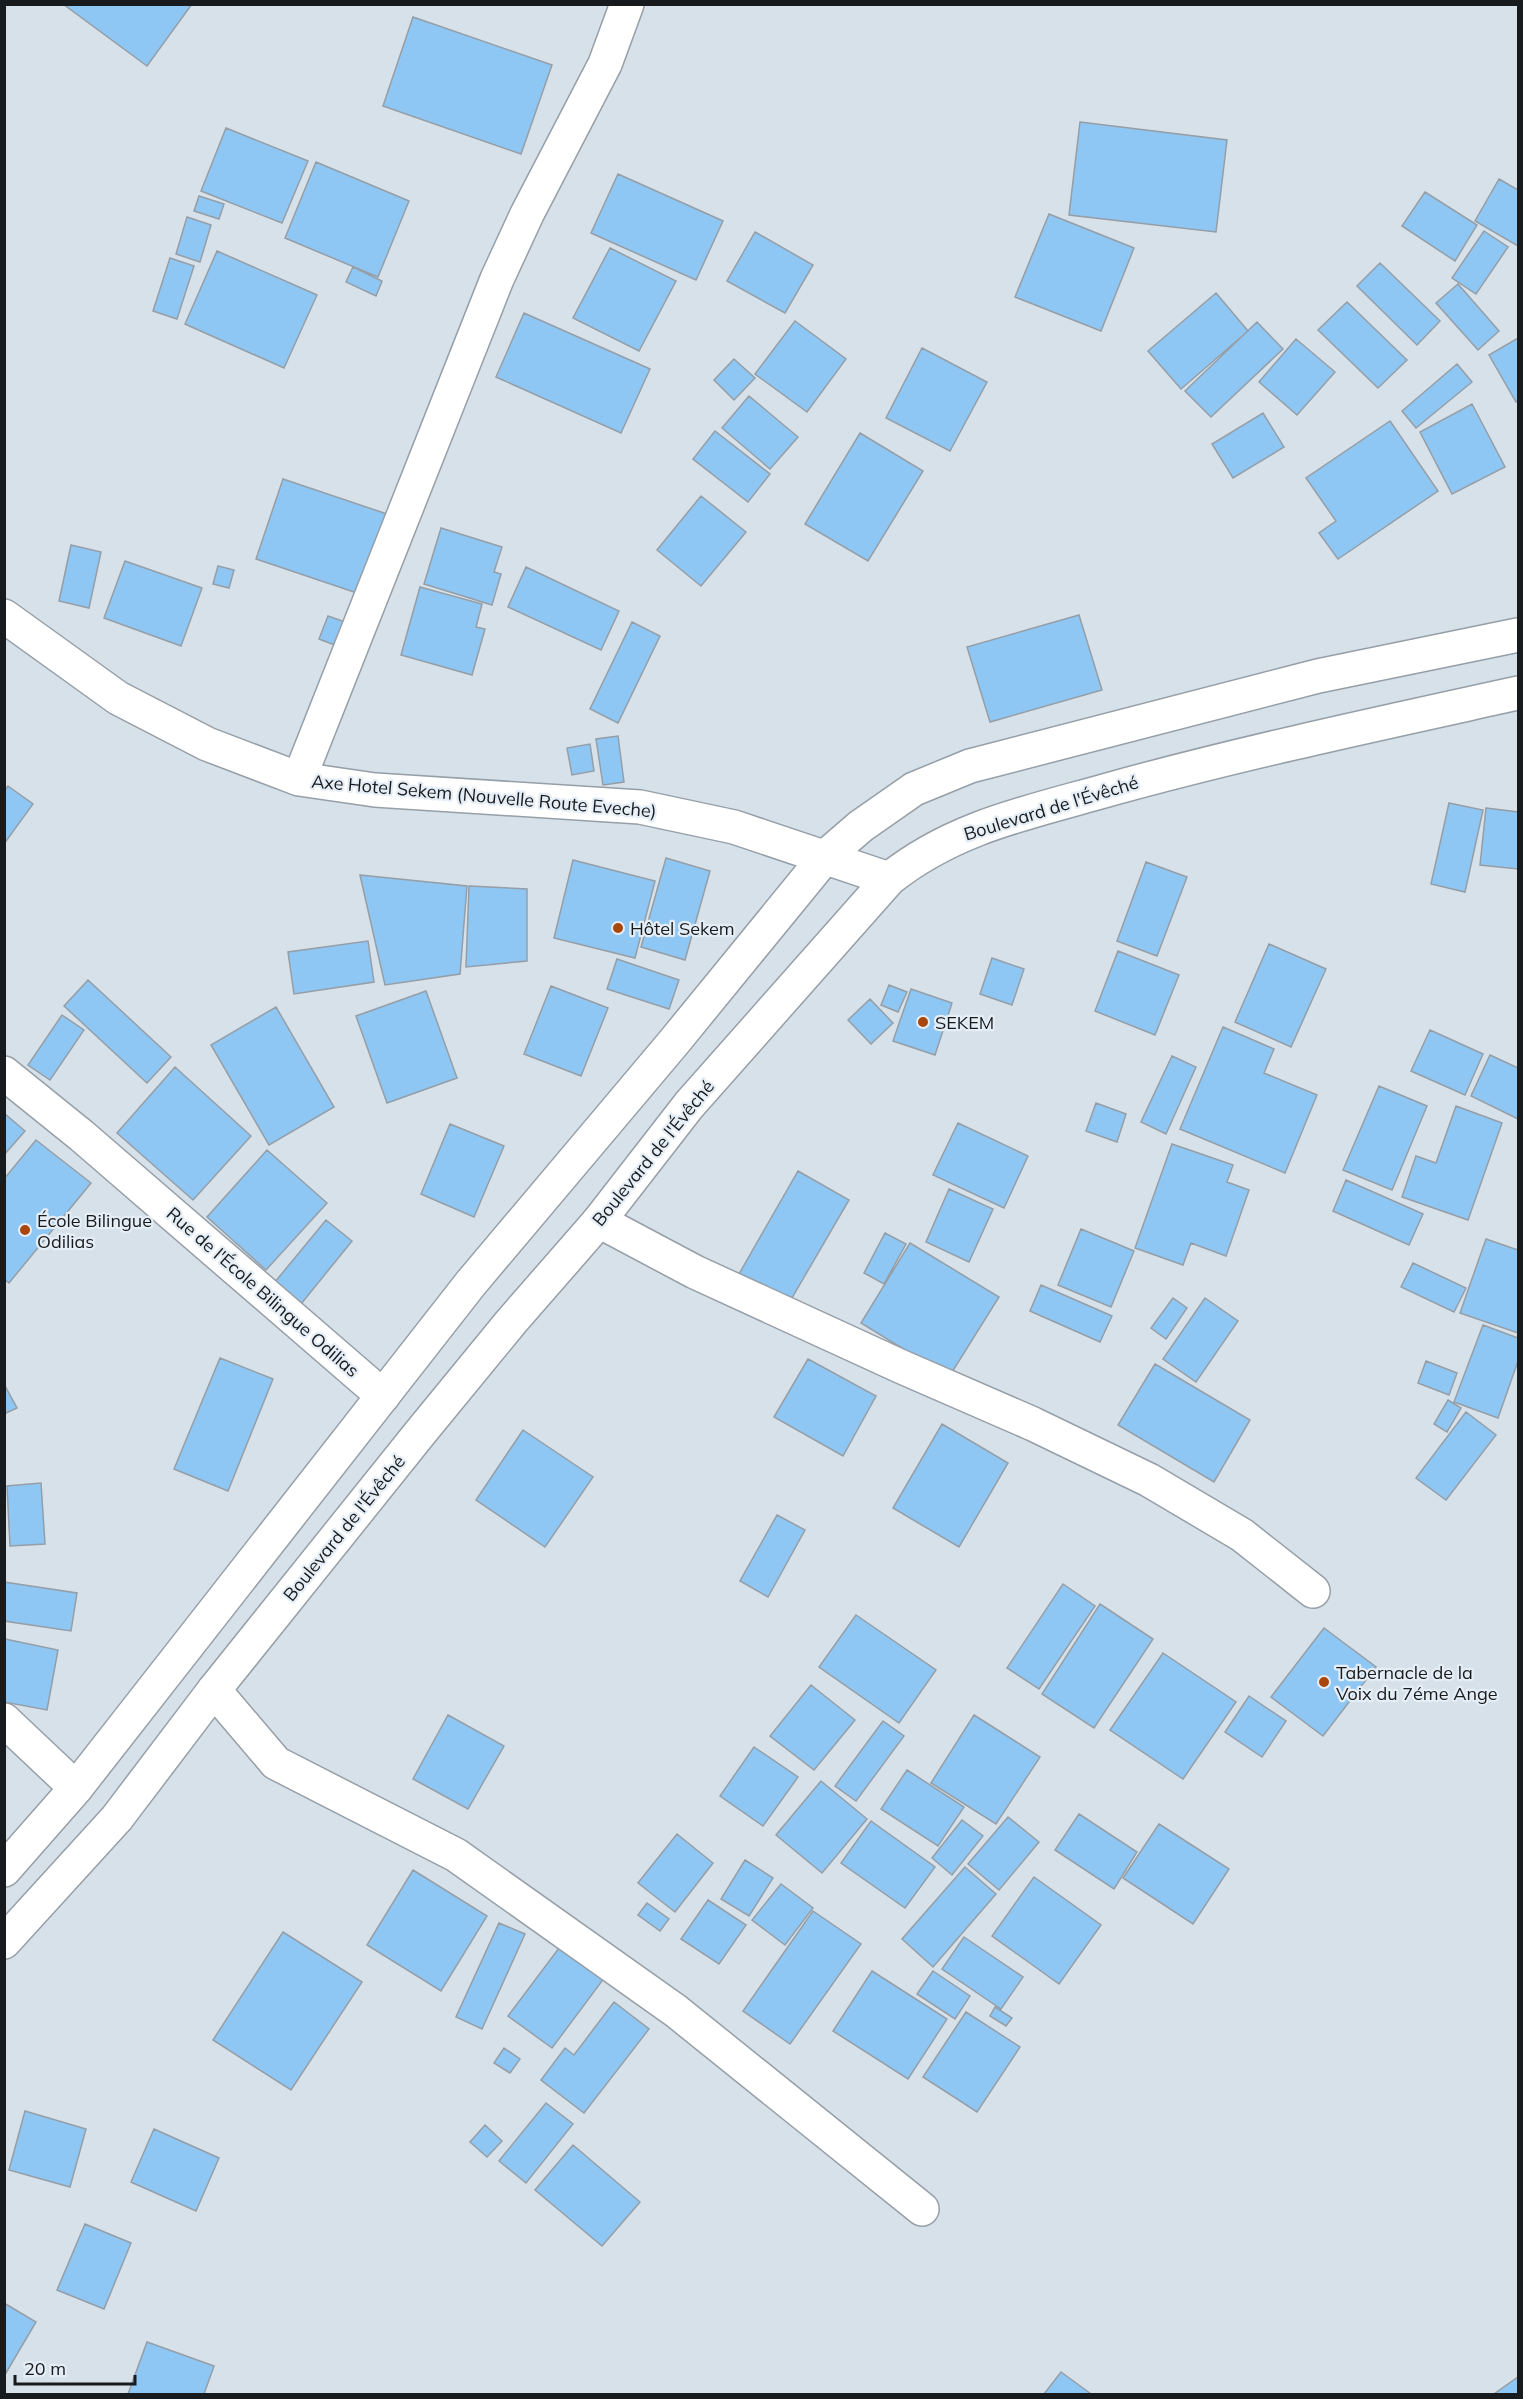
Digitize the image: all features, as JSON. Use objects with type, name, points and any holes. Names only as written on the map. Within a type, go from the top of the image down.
[{"type":"main road","points":[[299,779],[497,279],[527,214],[605,64],[627,4]]},
{"type":"main road","name":"Axe Hotel Sekem (Nouvelle Route Eveche)","points":[[4,616],[118,698],[207,744],[299,779],[375,790],[640,807],[734,827],[889,879]]},
{"type":"main road","points":[[4,1870],[76,1788],[471,1283],[675,1042],[825,857],[861,826],[914,789],[970,766],[1318,676],[1518,635]]},
{"type":"main road","name":"Boulevard de l'Évêché","points":[[4,1942],[117,1818],[214,1690],[427,1424],[511,1322],[599,1221],[689,1105],[889,879],[910,862],[959,835],[1003,819],[1178,771],[1335,733],[1518,693]]},
{"type":"main road","name":"Rue de l'École Bilingue Odilias","points":[[4,1072],[125,1173],[383,1396]]},
{"type":"main road","points":[[599,1221],[695,1272],[1033,1424],[1149,1480],[1242,1535],[1313,1591]]},
{"type":"main road","points":[[214,1690],[276,1762],[456,1855],[676,2011],[922,2209]]},
{"type":"main road","points":[[4,1720],[76,1788]]},
{"type":"building","points":[[63,4],[192,4],[147,66]]},
{"type":"building","points":[[413,17],[552,65],[521,154],[383,106]]},
{"type":"building","points":[[1080,122],[1227,140],[1216,232],[1069,215]]},
{"type":"building","points":[[226,128],[308,161],[282,223],[201,191]]},
{"type":"building","points":[[316,162],[409,201],[378,277],[285,238]]},
{"type":"building","points":[[618,174],[723,221],[696,280],[591,233]]},
{"type":"building","points":[[1499,179],[1518,190],[1518,246],[1475,221]]},
{"type":"building","points":[[1425,192],[1477,225],[1455,261],[1402,226]]},
{"type":"building","points":[[199,196],[224,204],[219,219],[194,211]]},
{"type":"building","points":[[1049,214],[1134,248],[1101,331],[1015,297]]},
{"type":"building","points":[[187,217],[211,225],[200,262],[176,254]]},
{"type":"building","points":[[1484,231],[1508,247],[1476,294],[1452,278]]},
{"type":"building","points":[[755,232],[813,265],[785,313],[727,281]]},
{"type":"building","points":[[610,248],[676,281],[639,351],[573,318]]},
{"type":"building","points":[[217,251],[317,295],[284,368],[185,324]]},
{"type":"building","points":[[170,258],[194,266],[177,319],[153,311]]},
{"type":"building","points":[[1380,263],[1440,321],[1417,345],[1357,286]]},
{"type":"building","points":[[353,267],[382,281],[376,296],[346,282]]},
{"type":"building","points":[[1458,284],[1499,331],[1478,350],[1436,303]]},
{"type":"building","points":[[1216,293],[1248,331],[1181,389],[1148,351]]},
{"type":"building","points":[[1347,302],[1407,360],[1378,388],[1318,330]]},
{"type":"building","points":[[524,313],[650,369],[621,433],[496,377]]},
{"type":"building","points":[[795,321],[846,359],[807,412],[755,374]]},
{"type":"building","points":[[1257,322],[1283,349],[1211,417],[1185,391]]},
{"type":"building","points":[[1518,338],[1518,401],[1516,402],[1489,355]]},
{"type":"building","points":[[1296,339],[1335,372],[1297,415],[1259,382]]},
{"type":"building","points":[[922,348],[987,382],[950,451],[886,418]]},
{"type":"building","points":[[734,359],[755,378],[734,400],[714,380]]},
{"type":"building","points":[[1457,364],[1472,382],[1416,428],[1402,411]]},
{"type":"building","points":[[749,396],[798,437],[770,469],[722,428]]},
{"type":"building","points":[[1472,404],[1505,467],[1452,494],[1420,432]]},
{"type":"building","points":[[1263,413],[1284,447],[1233,478],[1212,444]]},
{"type":"building","points":[[1390,421],[1438,491],[1338,559],[1319,533],[1336,521],[1306,478]]},
{"type":"building","points":[[715,431],[770,474],[748,502],[693,459]]},
{"type":"building","points":[[860,433],[923,471],[868,561],[805,524]]},
{"type":"building","points":[[283,479],[387,514],[360,594],[256,559]]},
{"type":"building","points":[[701,496],[746,532],[701,586],[657,550]]},
{"type":"building","points":[[441,528],[502,547],[494,572],[501,574],[492,605],[424,584]]},
{"type":"building","points":[[71,545],[101,552],[89,608],[59,601]]},
{"type":"building","points":[[125,561],[202,588],[181,646],[104,618]]},
{"type":"building","points":[[218,566],[234,570],[229,588],[213,584]]},
{"type":"building","points":[[526,567],[619,611],[601,650],[508,607]]},
{"type":"building","points":[[420,587],[482,604],[476,627],[485,629],[472,675],[401,655]]},
{"type":"building","points":[[1079,615],[1102,690],[990,722],[967,647]]},
{"type":"building","points":[[328,616],[348,623],[340,647],[319,639]]},
{"type":"building","points":[[632,622],[660,636],[618,723],[590,709]]},
{"type":"building","points":[[618,736],[624,782],[603,785],[596,739]]},
{"type":"building","points":[[590,744],[594,771],[572,775],[567,748]]},
{"type":"building","points":[[8,786],[33,804],[4,844],[4,791]]},
{"type":"building","points":[[1449,803],[1483,810],[1465,892],[1431,884]]},
{"type":"building","points":[[1486,808],[1518,812],[1518,869],[1480,865]]},
{"type":"building","points":[[666,858],[710,871],[685,960],[641,947]]},
{"type":"building","points":[[573,860],[655,881],[635,958],[554,938]]},
{"type":"building","points":[[1146,862],[1187,877],[1157,956],[1117,941]]},
{"type":"building","points":[[360,875],[467,886],[460,974],[385,985]]},
{"type":"building","points":[[469,886],[527,889],[527,961],[466,967]]},
{"type":"building","points":[[368,941],[374,982],[294,994],[288,952]]},
{"type":"building","points":[[1269,944],[1326,969],[1291,1047],[1235,1022]]},
{"type":"building","points":[[1118,951],[1179,975],[1155,1035],[1095,1011]]},
{"type":"building","points":[[992,958],[1024,969],[1012,1005],[980,994]]},
{"type":"building","points":[[617,959],[679,980],[669,1009],[607,989]]},
{"type":"building","points":[[88,980],[171,1057],[147,1083],[64,1006]]},
{"type":"building","points":[[889,985],[907,992],[898,1012],[881,1005]]},
{"type":"building","points":[[551,986],[608,1008],[581,1076],[524,1054]]},
{"type":"building","name":"SEKEM","points":[[911,989],[952,1003],[935,1055],[893,1041]]},
{"type":"building","points":[[426,991],[457,1078],[387,1103],[356,1016]]},
{"type":"building","points":[[870,999],[893,1023],[871,1044],[848,1020]]},
{"type":"building","points":[[276,1007],[334,1107],[269,1145],[211,1045]]},
{"type":"building","points":[[62,1015],[84,1030],[50,1080],[28,1065]]},
{"type":"building","points":[[1223,1027],[1274,1049],[1264,1073],[1317,1095],[1285,1173],[1180,1129]]},
{"type":"building","points":[[1430,1030],[1483,1054],[1465,1095],[1411,1071]]},
{"type":"building","points":[[1490,1055],[1518,1068],[1518,1119],[1471,1096]]},
{"type":"building","points":[[1172,1056],[1196,1067],[1166,1134],[1141,1122]]},
{"type":"building","points":[[175,1067],[251,1136],[193,1200],[117,1133]]},
{"type":"building","points":[[1379,1086],[1427,1106],[1392,1190],[1343,1170]]},
{"type":"building","points":[[1096,1103],[1126,1114],[1117,1142],[1086,1131]]},
{"type":"building","points":[[1456,1106],[1502,1123],[1468,1220],[1402,1197],[1416,1156],[1436,1163]]},
{"type":"building","points":[[4,1113],[25,1131],[4,1155]]},
{"type":"building","points":[[958,1123],[1028,1156],[1004,1208],[933,1175]]},
{"type":"building","points":[[450,1124],[504,1146],[474,1217],[421,1194]]},
{"type":"building","name":"École Bilingue Odilias","points":[[36,1140],[91,1183],[9,1283],[4,1279],[4,1179]]},
{"type":"building","points":[[1172,1144],[1233,1165],[1227,1182],[1249,1190],[1226,1256],[1191,1243],[1183,1265],[1135,1248]]},
{"type":"building","points":[[267,1150],[327,1203],[266,1270],[207,1217]]},
{"type":"building","points":[[798,1171],[849,1200],[789,1303],[739,1274]]},
{"type":"building","points":[[1346,1180],[1423,1214],[1409,1245],[1333,1211]]},
{"type":"building","points":[[949,1189],[993,1209],[969,1262],[926,1242]]},
{"type":"building","points":[[326,1220],[352,1241],[297,1309],[270,1288]]},
{"type":"building","points":[[1081,1229],[1134,1251],[1111,1307],[1058,1285]]},
{"type":"building","points":[[885,1233],[906,1244],[884,1284],[864,1273]]},
{"type":"building","points":[[1486,1239],[1518,1250],[1518,1333],[1460,1313]]},
{"type":"building","points":[[910,1243],[999,1297],[949,1377],[861,1323]]},
{"type":"building","points":[[1413,1263],[1466,1288],[1454,1312],[1401,1287]]},
{"type":"building","points":[[1041,1285],[1112,1316],[1100,1342],[1030,1311]]},
{"type":"building","points":[[1173,1298],[1187,1308],[1166,1339],[1151,1328]]},
{"type":"building","points":[[1205,1298],[1238,1321],[1196,1382],[1163,1359]]},
{"type":"building","points":[[1483,1325],[1518,1338],[1518,1361],[1498,1418],[1454,1402]]},
{"type":"building","points":[[220,1358],[273,1379],[228,1491],[174,1469]]},
{"type":"building","points":[[808,1359],[876,1396],[843,1456],[774,1417]]},
{"type":"building","points":[[1426,1361],[1457,1373],[1449,1395],[1418,1383]]},
{"type":"building","points":[[1155,1364],[1250,1420],[1214,1482],[1118,1425]]},
{"type":"building","points":[[4,1384],[17,1408],[4,1414]]},
{"type":"building","points":[[1448,1400],[1461,1408],[1447,1432],[1434,1424]]},
{"type":"building","points":[[1466,1412],[1496,1435],[1446,1500],[1416,1478]]},
{"type":"building","points":[[942,1424],[1008,1463],[959,1547],[893,1508]]},
{"type":"building","points":[[523,1430],[593,1477],[545,1547],[476,1500]]},
{"type":"building","points":[[41,1483],[45,1544],[10,1546],[7,1486]]},
{"type":"building","points":[[777,1515],[805,1530],[768,1597],[740,1581]]},
{"type":"building","points":[[4,1582],[77,1593],[71,1631],[4,1621]]},
{"type":"building","points":[[1063,1584],[1095,1606],[1039,1689],[1007,1668]]},
{"type":"building","points":[[1100,1604],[1153,1639],[1094,1728],[1042,1694]]},
{"type":"building","points":[[856,1615],[936,1670],[899,1723],[819,1667]]},
{"type":"building","name":"Tabernacle de la Voix du 7éme Ange","points":[[1324,1628],[1376,1667],[1323,1736],[1271,1697]]},
{"type":"building","points":[[5,1639],[58,1650],[47,1710],[4,1702]]},
{"type":"building","points":[[1163,1653],[1236,1702],[1183,1779],[1110,1730]]},
{"type":"building","points":[[811,1685],[855,1720],[814,1770],[770,1736]]},
{"type":"building","points":[[1249,1696],[1286,1721],[1262,1757],[1225,1732]]},
{"type":"building","points":[[448,1715],[504,1746],[468,1809],[413,1779]]},
{"type":"building","points":[[974,1715],[1040,1757],[996,1824],[931,1783]]},
{"type":"building","points":[[883,1721],[904,1736],[856,1801],[835,1786]]},
{"type":"building","points":[[754,1747],[798,1777],[763,1826],[720,1796]]},
{"type":"building","points":[[907,1770],[964,1807],[938,1846],[881,1809]]},
{"type":"building","points":[[821,1781],[867,1819],[822,1873],[776,1835]]},
{"type":"building","points":[[1079,1814],[1137,1852],[1114,1889],[1055,1850]]},
{"type":"building","points":[[1008,1817],[1039,1842],[999,1890],[968,1864]]},
{"type":"building","points":[[962,1820],[983,1836],[952,1875],[932,1858]]},
{"type":"building","points":[[871,1821],[935,1867],[905,1908],[841,1863]]},
{"type":"building","points":[[1159,1824],[1229,1869],[1193,1924],[1123,1878]]},
{"type":"building","points":[[677,1834],[713,1863],[675,1912],[638,1883]]},
{"type":"building","points":[[745,1860],[773,1878],[749,1916],[721,1899]]},
{"type":"building","points":[[965,1867],[996,1894],[933,1967],[902,1939]]},
{"type":"building","points":[[413,1870],[487,1916],[441,1991],[367,1945]]},
{"type":"building","points":[[1034,1877],[1101,1925],[1059,1984],[992,1936]]},
{"type":"building","points":[[781,1884],[813,1908],[785,1945],[752,1920]]},
{"type":"building","points":[[708,1900],[746,1925],[719,1964],[681,1939]]},
{"type":"building","points":[[647,1903],[669,1919],[660,1931],[638,1915]]},
{"type":"building","points":[[813,1911],[861,1944],[790,2044],[743,2011]]},
{"type":"building","points":[[499,1923],[525,1934],[482,2029],[456,2017]]},
{"type":"building","points":[[283,1932],[362,1982],[291,2090],[213,2040]]},
{"type":"building","points":[[964,1937],[1023,1977],[1001,2009],[942,1969]]},
{"type":"building","points":[[562,1944],[605,1977],[552,2048],[508,2016]]},
{"type":"building","points":[[872,1971],[947,2019],[908,2079],[833,2031]]},
{"type":"building","points":[[933,1971],[970,1996],[955,2019],[917,1994]]},
{"type":"building","points":[[614,2002],[649,2029],[584,2113],[541,2080],[565,2048],[574,2055]]},
{"type":"building","points":[[995,2007],[1012,2018],[1006,2026],[990,2016]]},
{"type":"building","points":[[966,2012],[1020,2047],[977,2112],[923,2077]]},
{"type":"building","points":[[504,2048],[520,2059],[510,2073],[494,2063]]},
{"type":"building","points":[[546,2103],[573,2124],[526,2183],[499,2161]]},
{"type":"building","points":[[25,2111],[86,2129],[70,2187],[9,2170]]},
{"type":"building","points":[[485,2125],[502,2141],[487,2157],[470,2142]]},
{"type":"building","points":[[154,2129],[219,2158],[196,2211],[131,2182]]},
{"type":"building","points":[[573,2145],[640,2202],[602,2246],[535,2190]]},
{"type":"building","points":[[85,2224],[131,2243],[104,2309],[57,2290]]},
{"type":"building","points":[[4,2303],[36,2322],[6,2373],[4,2372]]},
{"type":"building","points":[[147,2342],[214,2366],[204,2394],[128,2394]]},
{"type":"building","points":[[1061,2372],[1091,2394],[1044,2394]]},
{"type":"building","points":[[1518,2377],[1518,2394],[1494,2394]]},
{"type":"place","name":"Hôtel Sekem","points":[[618,928]]},
{"type":"place","name":"SEKEM","points":[[923,1022]]},
{"type":"place","name":"École Bilingue Odilias","points":[[25,1230]]},
{"type":"place","name":"Tabernacle de la Voix du 7éme Ange","points":[[1324,1682]]}]
